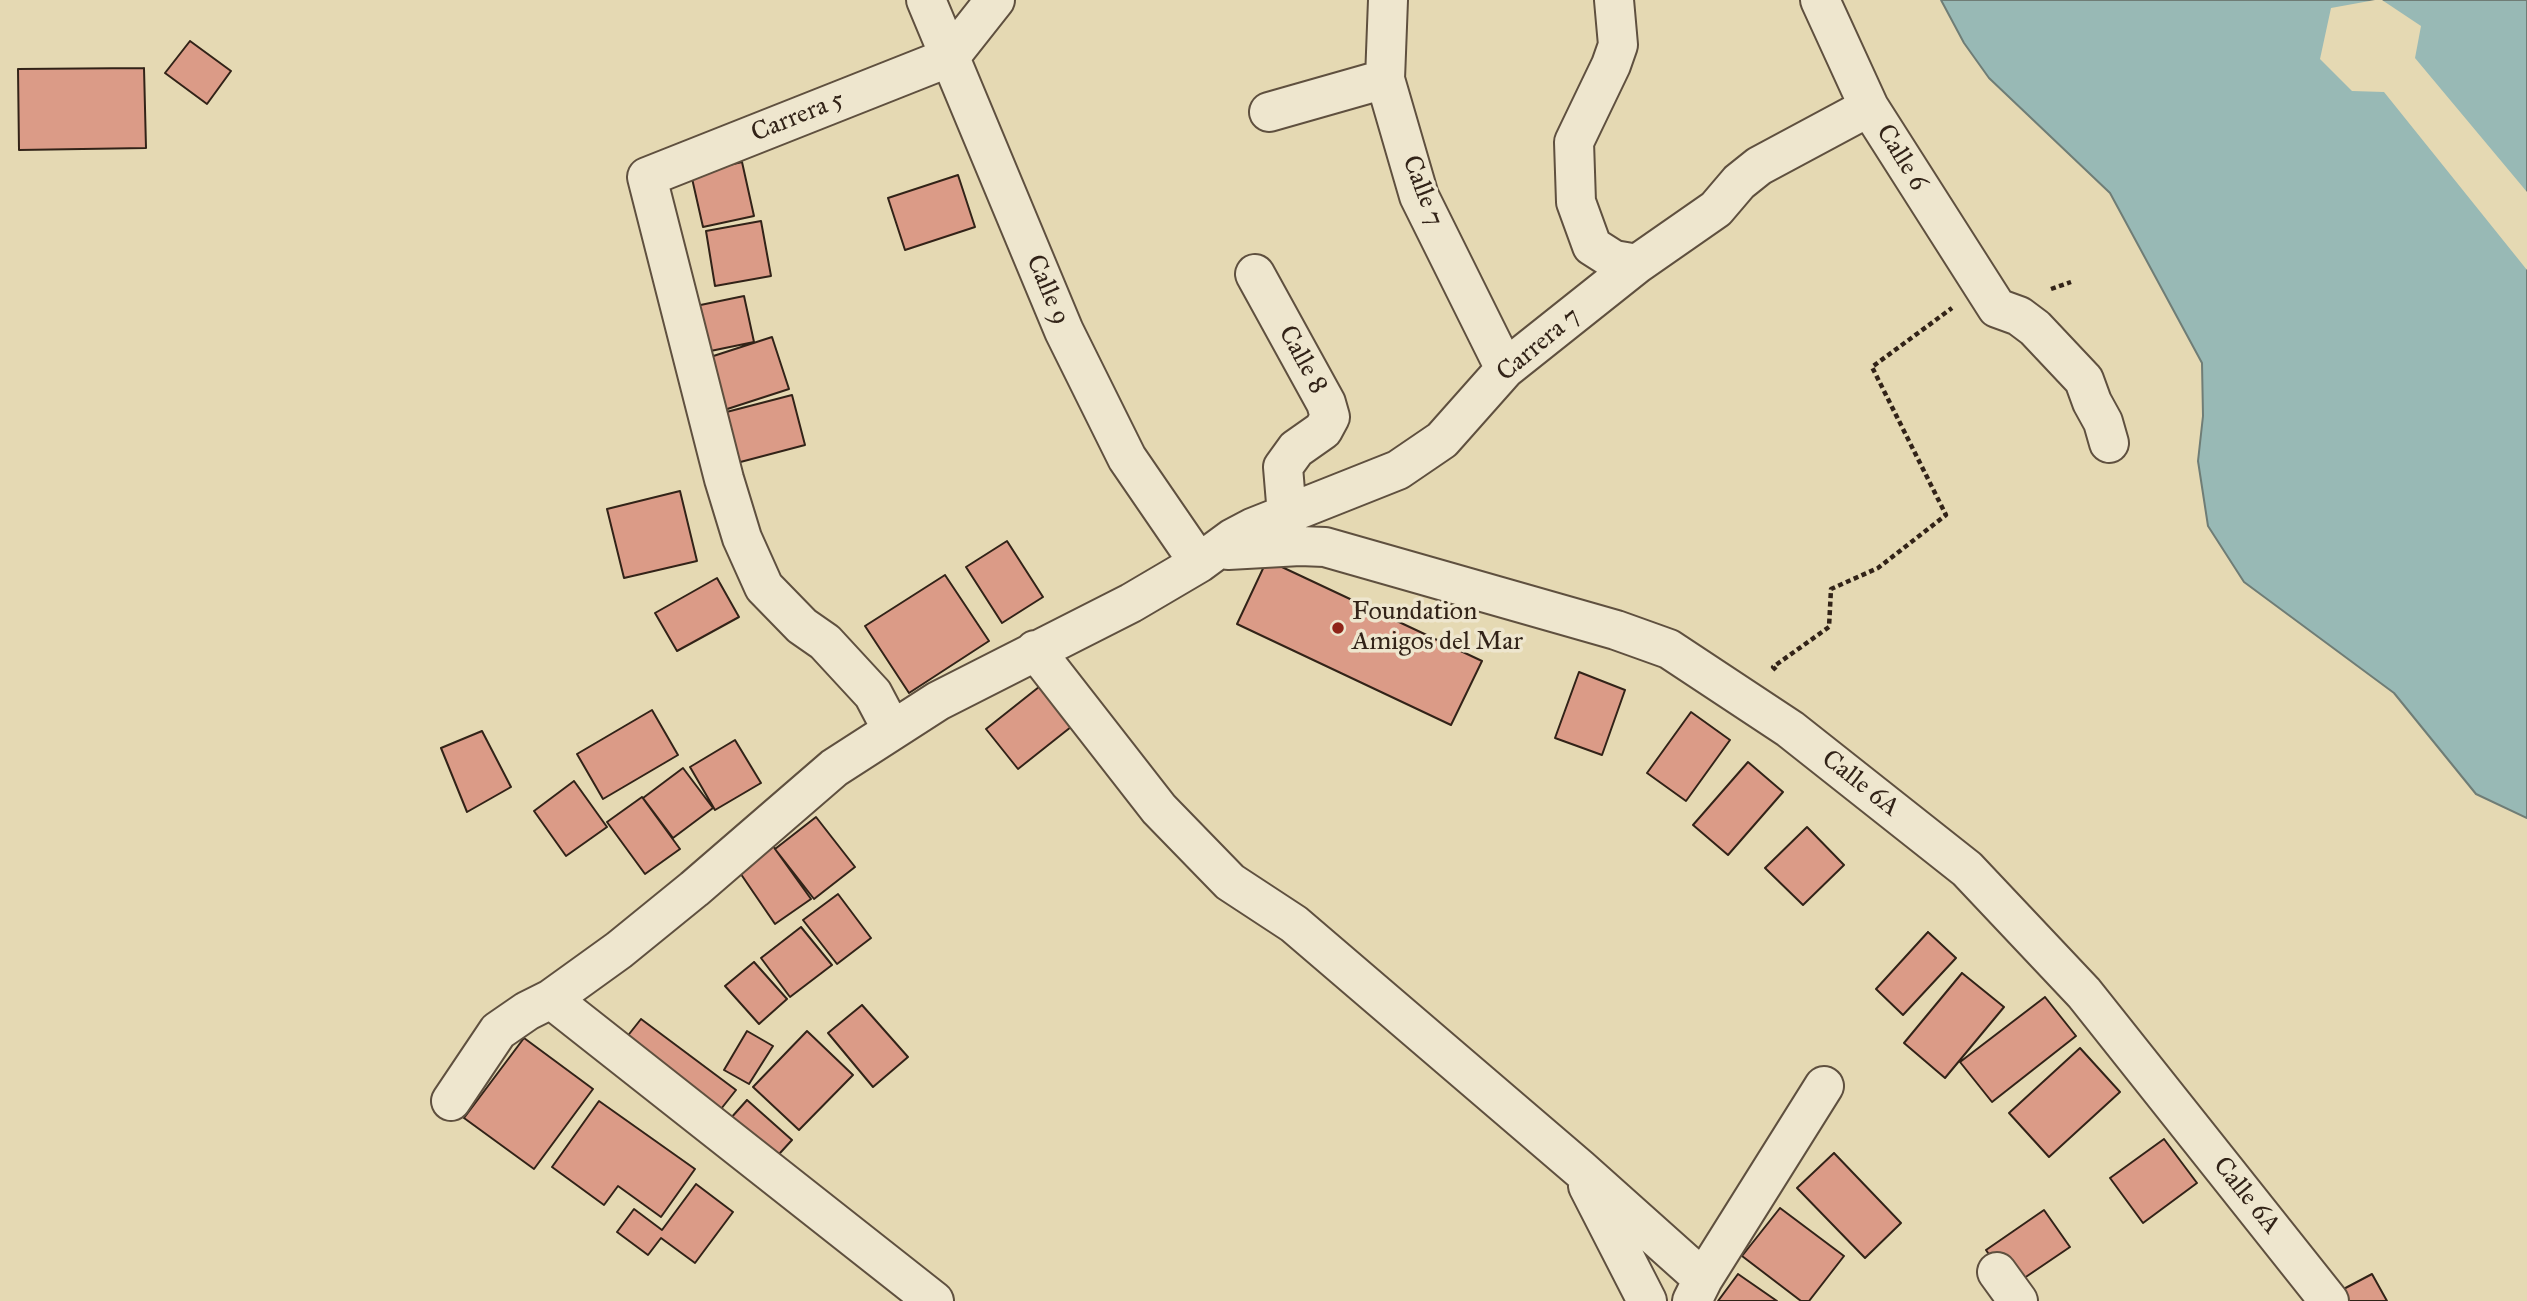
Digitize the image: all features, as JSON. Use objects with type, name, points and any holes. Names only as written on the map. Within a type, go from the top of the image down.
[{"type":"street","name":"Calle 9","points":[[926,0],[1064,331],[1127,458],[1208,557]]},
{"type":"street","points":[[950,57],[995,0]]},
{"type":"street","name":"Calle 7","points":[[1388,0],[1385,79],[1419,196],[1505,369]]},
{"type":"street","points":[[1614,0],[1618,45],[1574,142],[1576,202],[1592,246],[1614,260],[1637,264]]},
{"type":"street","name":"Calle 6","points":[[1820,0],[1869,107],[1997,308]]},
{"type":"street","name":"Carrera 5","points":[[892,730],[873,694],[825,642],[802,626],[764,587],[742,538],[724,479],[646,177],[950,57]]},
{"type":"street","points":[[1269,112],[1385,79]]},
{"type":"street","name":"Carrera 7","points":[[451,1101],[498,1031],[527,1011],[551,999],[694,889],[834,768],[938,701],[1131,603],[1208,557],[1233,538],[1398,470],[1442,440],[1505,369],[1637,264],[1716,209],[1739,182],[1759,166],[1869,107]]},
{"type":"street","name":"Calle 8","points":[[1255,274],[1326,403],[1330,417],[1323,430],[1297,449],[1283,467],[1287,515]]},
{"type":"street","points":[[1997,308],[2020,316],[2035,328],[2084,380],[2103,422],[2109,443]]},
{"type":"street","name":"Calle 6A","points":[[1208,557],[1250,548],[1325,547],[1616,630],[1669,649],[1790,729],[1967,869],[2084,993],[2329,1301]]},
{"type":"street","points":[[1035,650],[1159,809],[1230,882],[1294,924],[1580,1169],[1697,1290],[1824,1086]]},
{"type":"street","points":[[551,999],[934,1301]]},
{"type":"street","points":[[1580,1169],[1647,1301]]},
{"type":"path","points":[[1782,677],[1773,667],[1829,627],[1831,589],[1878,568],[1946,515],[1872,368],[1954,306],[1997,308],[2071,282]]},
{"type":"water","points":[[1941,0],[2527,0],[2527,818],[2476,794],[2394,693],[2244,582],[2208,526],[2198,461],[2203,416],[2202,363],[2110,193],[1989,78],[1964,43]]},
{"type":"pier","points":[[2382,0],[2421,26],[2415,58],[2527,192],[2527,270],[2384,92],[2352,91],[2320,59],[2331,8]]},
{"type":"building","points":[[190,41],[231,71],[207,104],[165,73]]},
{"type":"building","points":[[144,68],[146,148],[19,150],[18,69]]},
{"type":"building","points":[[742,162],[754,216],[703,227],[691,174]]},
{"type":"building","points":[[958,175],[975,227],[905,250],[888,198]]},
{"type":"building","points":[[761,221],[771,276],[715,286],[706,231]]},
{"type":"building","points":[[744,296],[754,342],[696,354],[686,308]]},
{"type":"building","points":[[772,337],[789,389],[715,413],[698,361]]},
{"type":"building","points":[[792,395],[805,445],[729,465],[715,415]]},
{"type":"building","points":[[680,491],[697,561],[624,578],[607,509]]},
{"type":"building","points":[[1007,541],[1043,597],[1002,623],[966,567]]},
{"type":"building","points":[[1267,560],[1482,661],[1451,725],[1237,624]]},
{"type":"building","points":[[945,575],[989,641],[909,693],[865,626]]},
{"type":"building","points":[[717,578],[739,617],[677,651],[655,613]]},
{"type":"building","points":[[1579,672],[1625,690],[1602,755],[1555,738]]},
{"type":"building","points":[[1049,679],[1081,719],[1018,769],[986,729]]},
{"type":"building","points":[[652,710],[678,755],[603,799],[577,754]]},
{"type":"building","points":[[1691,712],[1730,740],[1686,801],[1647,773]]},
{"type":"building","points":[[482,731],[511,787],[467,812],[441,748]]},
{"type":"building","points":[[735,740],[761,783],[715,810],[690,767]]},
{"type":"building","points":[[1748,762],[1783,792],[1728,855],[1693,825]]},
{"type":"building","points":[[683,768],[713,808],[673,838],[643,798]]},
{"type":"building","points":[[574,781],[607,827],[566,856],[534,811]]},
{"type":"building","points":[[642,797],[680,849],[645,874],[607,822]]},
{"type":"building","points":[[816,817],[855,867],[814,899],[775,849]]},
{"type":"building","points":[[1807,827],[1844,865],[1803,905],[1765,868]]},
{"type":"building","points":[[770,839],[811,899],[775,924],[734,864]]},
{"type":"building","points":[[838,894],[871,938],[837,964],[803,920]]},
{"type":"building","points":[[801,927],[832,965],[790,997],[761,958]]},
{"type":"building","points":[[1928,932],[1956,958],[1903,1015],[1876,989]]},
{"type":"building","points":[[754,962],[787,999],[759,1024],[725,986]]},
{"type":"building","points":[[1962,973],[2004,1007],[1945,1078],[1904,1043]]},
{"type":"building","points":[[2045,997],[2076,1036],[1992,1102],[1960,1062]]},
{"type":"building","points":[[862,1005],[908,1057],[873,1087],[828,1033]]},
{"type":"building","points":[[641,1019],[736,1090],[706,1128],[611,1057]]},
{"type":"building","points":[[747,1031],[773,1046],[749,1084],[724,1070]]},
{"type":"building","points":[[807,1031],[853,1075],[799,1130],[753,1087]]},
{"type":"building","points":[[524,1038],[593,1089],[534,1169],[464,1118]]},
{"type":"building","points":[[2080,1048],[2120,1092],[2049,1157],[2009,1113]]},
{"type":"building","points":[[747,1100],[792,1140],[758,1177],[713,1138]]},
{"type":"building","points":[[599,1101],[695,1169],[661,1217],[618,1186],[604,1205],[552,1167]]},
{"type":"building","points":[[2164,1139],[2197,1183],[2143,1223],[2110,1178]]},
{"type":"building","points":[[1834,1153],[1901,1223],[1865,1258],[1797,1188]]},
{"type":"building","points":[[696,1184],[733,1212],[695,1263],[661,1238],[648,1255],[617,1232],[634,1209],[662,1230]]},
{"type":"building","points":[[1780,1208],[1844,1256],[1809,1301],[1801,1301],[1742,1256]]},
{"type":"building","points":[[2044,1210],[2070,1247],[2011,1287],[1986,1250]]},
{"type":"building","points":[[1738,1274],[1777,1301],[1718,1301]]},
{"type":"building","points":[[2372,1274],[2387,1301],[2341,1301],[2336,1293]]},
{"type":"place","name":"Foundation Amigos del Mar","points":[[1338,628]]}]
